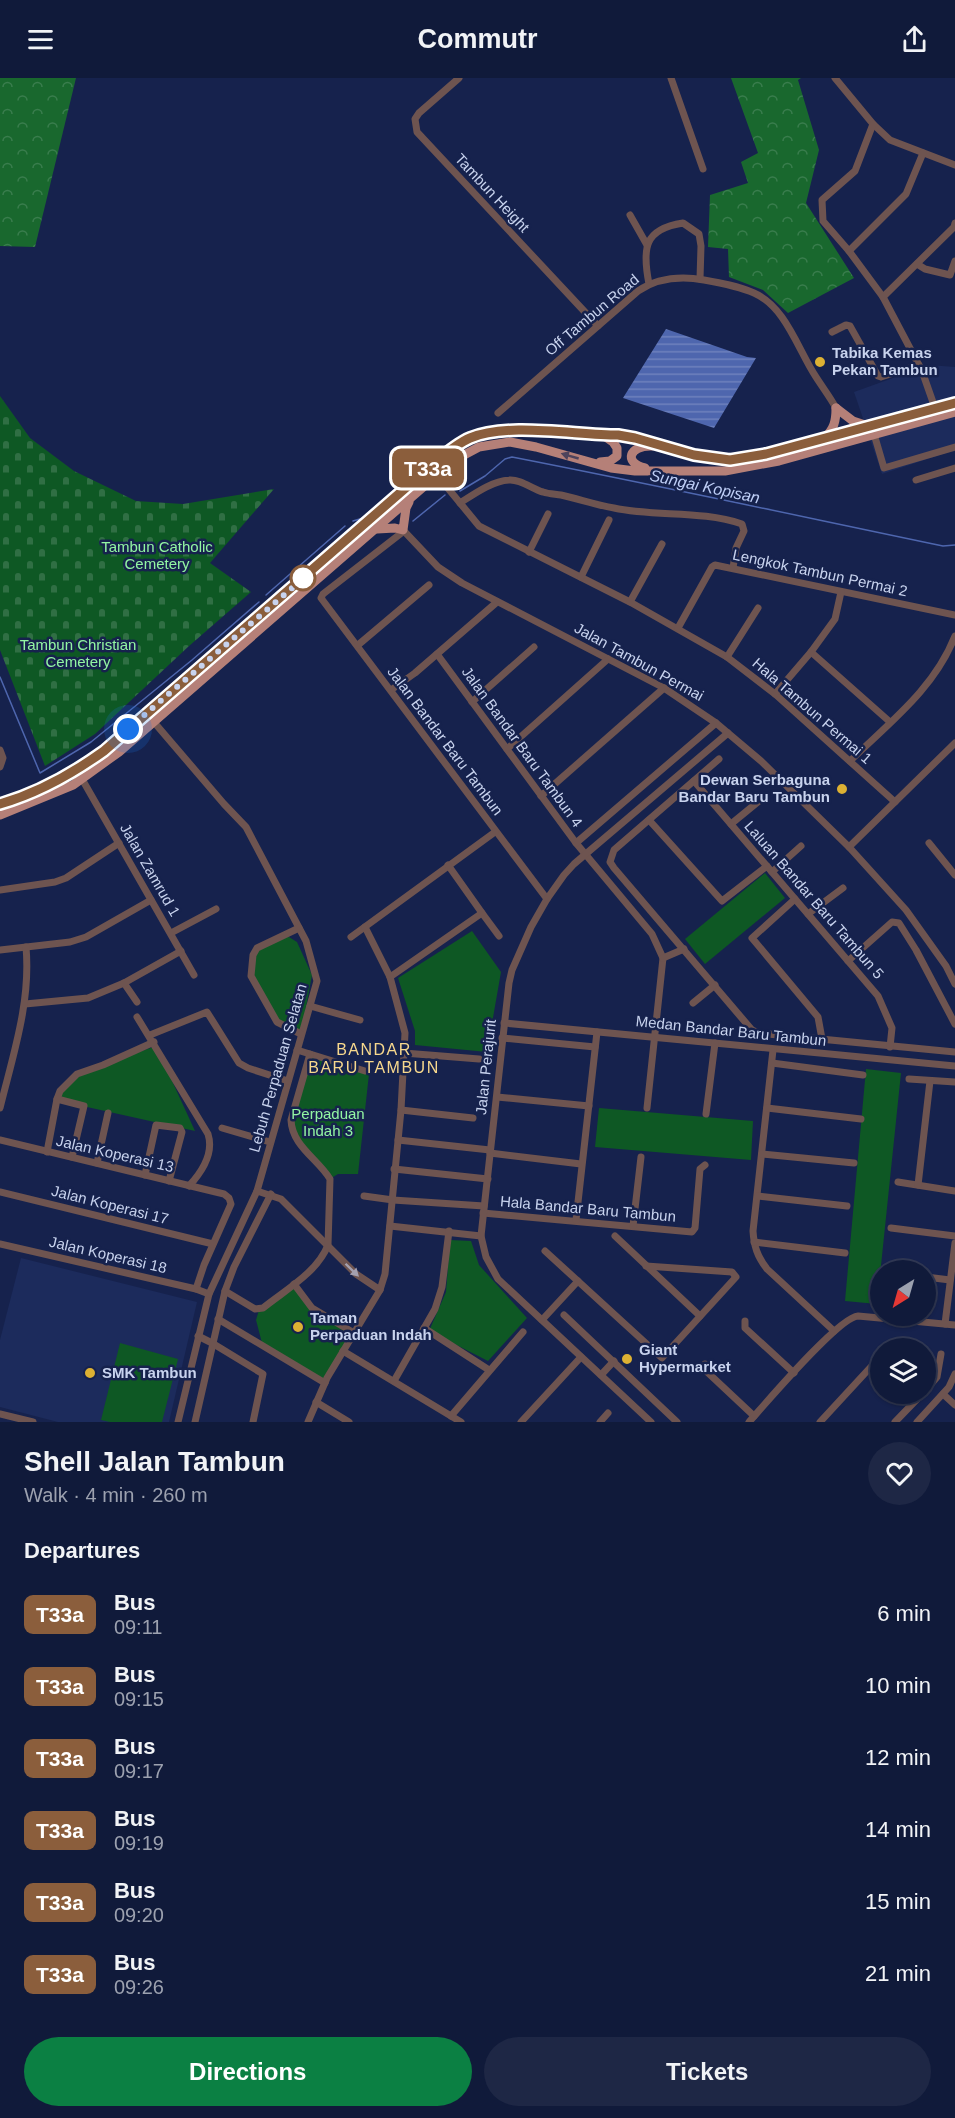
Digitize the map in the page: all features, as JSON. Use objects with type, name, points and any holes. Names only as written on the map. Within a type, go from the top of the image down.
[{"type":"main road","points":[[0,815],[82,779],[119,752],[437,475],[479,447],[501,443],[536,447],[627,470],[714,472],[779,461],[955,403]]},
{"type":"main road","points":[[836,408],[853,421],[872,430]]},
{"type":"main road","points":[[825,438],[834,428],[836,408]]},
{"type":"main road","points":[[0,804],[34,792],[78,769],[104,751],[432,465],[459,444],[483,434],[503,431],[635,438],[694,455],[730,460],[766,454],[842,434],[872,430],[955,412]]},
{"type":"main road","points":[[592,462],[610,461],[616,456],[617,448],[603,435]]},
{"type":"main road","points":[[659,471],[637,466],[633,462],[632,455],[641,445],[660,446]]},
{"type":"main road","points":[[375,529],[404,530],[406,508],[410,500]]},
{"type":"street","name":"Tambun Height","points":[[459,78],[419,113],[415,119],[417,132],[597,326]]},
{"type":"street","points":[[670,78],[703,169]]},
{"type":"street","points":[[836,78],[873,124],[890,140],[955,165]]},
{"type":"street","points":[[873,124],[855,171],[822,200],[823,221],[849,251],[883,297],[919,365],[935,408]]},
{"type":"street","points":[[849,251],[906,194],[923,153]]},
{"type":"street","points":[[630,215],[647,244]]},
{"type":"street","points":[[649,284],[646,270],[647,244],[653,234],[662,228],[683,223],[699,234],[700,279]]},
{"type":"street","points":[[883,297],[955,224]]},
{"type":"street","points":[[917,264],[925,269],[950,275],[955,261]]},
{"type":"street","name":"Off Tambun Road","points":[[498,413],[597,326],[649,284],[672,277],[700,279],[730,285],[755,294],[771,305],[788,327],[836,408]]},
{"type":"street","points":[[832,332],[846,325],[850,326],[878,376],[919,365]]},
{"type":"street","points":[[872,430],[884,468],[955,447]]},
{"type":"street","points":[[916,480],[955,468]]},
{"type":"street","name":"Hala Tambun Permai 1","points":[[437,475],[479,526],[630,602],[727,657],[775,694],[895,802]]},
{"type":"street","points":[[460,503],[497,482],[510,479],[544,493],[615,509],[665,515],[699,516],[736,522],[742,524],[744,531],[736,548],[733,568]]},
{"type":"street","points":[[529,552],[548,514]]},
{"type":"street","points":[[581,577],[609,520]]},
{"type":"street","name":"Jalan Bandar Baru Tambun","points":[[404,530],[323,594],[321,598],[547,899]]},
{"type":"street","name":"Jalan Tambun Permai","points":[[404,530],[438,567],[462,583],[664,688],[728,732],[849,846],[906,910],[946,966],[955,984]]},
{"type":"street","points":[[630,602],[662,544]]},
{"type":"street","name":"Lengkok Tambun Permai 2","points":[[678,628],[715,565],[955,615]]},
{"type":"street","points":[[358,645],[429,585]]},
{"type":"street","points":[[775,694],[836,619],[841,592]]},
{"type":"street","points":[[391,690],[497,602]]},
{"type":"street","points":[[727,657],[758,608]]},
{"type":"street","points":[[850,761],[932,679],[942,665],[955,636]]},
{"type":"street","points":[[472,702],[534,647]]},
{"type":"street","points":[[811,652],[890,722]]},
{"type":"street","name":"Jalan Bandar Baru Tambun 4","points":[[437,654],[585,855],[652,934],[663,958]]},
{"type":"street","points":[[507,749],[608,659]]},
{"type":"street","points":[[541,796],[664,688]]},
{"type":"street","name":"Lebuh Perpaduan Selatan","points":[[153,721],[246,827],[306,941],[317,981],[257,1191],[209,1294],[178,1422]]},
{"type":"street","points":[[576,843],[716,723]]},
{"type":"street","name":"Jalan Perajurit","points":[[651,1422],[498,1279],[486,1257],[481,1236],[502,1038],[512,970],[531,927],[564,875],[728,732]]},
{"type":"street","points":[[849,846],[955,743]]},
{"type":"street","points":[[0,750],[3,758],[0,767]]},
{"type":"street","points":[[719,759],[614,850],[610,862],[752,1030],[758,1033],[955,1052]]},
{"type":"street","name":"Jalan Zamrud 1","points":[[82,779],[194,975]]},
{"type":"street","name":"Laluan Bandar Baru Tambun 5","points":[[694,781],[878,996],[892,1028],[890,1047]]},
{"type":"street","points":[[731,824],[764,797]]},
{"type":"street","points":[[650,820],[719,900],[725,901],[801,846]]},
{"type":"street","points":[[351,937],[495,832]]},
{"type":"street","points":[[0,890],[55,882],[66,878],[118,843]]},
{"type":"street","points":[[928,843],[955,875]]},
{"type":"street","points":[[448,865],[499,936]]},
{"type":"street","points":[[808,914],[843,888]]},
{"type":"street","points":[[795,899],[752,938],[818,1017],[822,1039]]},
{"type":"street","points":[[0,950],[70,942],[86,937],[151,900]]},
{"type":"street","points":[[171,933],[216,909]]},
{"type":"street","points":[[390,977],[482,913]]},
{"type":"street","points":[[848,961],[892,922],[899,923],[955,1024]]},
{"type":"street","points":[[308,1422],[325,1383],[380,1290],[385,1274],[398,1140],[405,1033],[390,977],[365,927]]},
{"type":"street","points":[[299,928],[257,948],[253,955],[251,976],[277,1022],[301,1034]]},
{"type":"street","points":[[0,1108],[25,1004],[28,970],[26,948]]},
{"type":"street","points":[[647,1108],[663,958],[677,954],[684,949]]},
{"type":"street","points":[[25,1004],[88,998],[182,951]]},
{"type":"street","points":[[946,966],[955,960]]},
{"type":"street","points":[[124,982],[137,1002]]},
{"type":"street","points":[[693,1003],[715,985]]},
{"type":"street","points":[[310,1006],[360,1020]]},
{"type":"street","points":[[47,1152],[57,1099],[60,1091],[76,1074],[103,1065],[152,1038],[207,1012],[239,1063],[288,1081]]},
{"type":"street","points":[[137,1017],[152,1038],[211,1143],[209,1154],[198,1176],[189,1186]]},
{"type":"street","name":"Medan Bandar Baru Tambun","points":[[504,1023],[955,1066]]},
{"type":"street","points":[[576,1220],[597,1032]]},
{"type":"street","points":[[502,1038],[595,1047]]},
{"type":"street","points":[[706,1114],[714,1044]]},
{"type":"street","points":[[297,1050],[365,1071]]},
{"type":"street","points":[[773,1050],[753,1231],[754,1242],[758,1257],[767,1269],[834,1331]]},
{"type":"street","points":[[404,1053],[479,1059]]},
{"type":"street","points":[[225,1291],[255,1309],[263,1308],[314,1268],[325,1254],[328,1245],[330,1179],[301,1145],[292,1129],[291,1120],[310,1054]]},
{"type":"street","points":[[772,1063],[863,1075]]},
{"type":"street","points":[[909,1079],[955,1082]]},
{"type":"street","points":[[918,1185],[930,1081]]},
{"type":"street","points":[[497,1097],[589,1106]]},
{"type":"street","points":[[57,1099],[84,1106],[72,1157]]},
{"type":"street","points":[[767,1108],[861,1119]]},
{"type":"street","points":[[400,1110],[472,1118]]},
{"type":"street","points":[[97,1163],[108,1113]]},
{"type":"street","points":[[145,1175],[156,1125],[180,1128],[182,1132],[169,1181]]},
{"type":"street","points":[[222,1128],[270,1142]]},
{"type":"street","name":"Jalan Koperasi 13","points":[[0,1140],[224,1194],[229,1198],[231,1204],[213,1244]]},
{"type":"street","points":[[398,1140],[581,1164]]},
{"type":"street","points":[[762,1154],[854,1163]]},
{"type":"street","points":[[633,1226],[641,1157]]},
{"type":"street","name":"Hala Bandar Baru Tambun","points":[[364,1196],[690,1232],[695,1228],[700,1169],[705,1165]]},
{"type":"street","points":[[394,1168],[488,1179]]},
{"type":"street","points":[[898,1182],[955,1191]]},
{"type":"street","points":[[257,1191],[281,1199],[356,1274],[380,1290]]},
{"type":"street","name":"Jalan Koperasi 17","points":[[0,1192],[213,1244]]},
{"type":"street","points":[[195,1422],[225,1291],[234,1267],[271,1194]]},
{"type":"street","points":[[758,1196],[847,1206]]},
{"type":"street","points":[[390,1226],[481,1236]]},
{"type":"street","points":[[891,1228],[955,1236]]},
{"type":"street","points":[[394,1381],[440,1298],[449,1231]]},
{"type":"street","points":[[615,1236],[700,1316]]},
{"type":"street","points":[[754,1242],[845,1253]]},
{"type":"street","points":[[945,1324],[955,1243]]},
{"type":"street","name":"Jalan Koperasi 18","points":[[0,1244],[196,1289],[209,1294]]},
{"type":"street","points":[[196,1289],[213,1244]]},
{"type":"street","points":[[545,1251],[662,1358],[736,1277],[732,1272],[646,1266]]},
{"type":"street","points":[[936,1278],[950,1280]]},
{"type":"street","points":[[542,1320],[578,1281]]},
{"type":"street","points":[[294,1284],[312,1308],[354,1333]]},
{"type":"street","points":[[564,1315],[677,1422]]},
{"type":"street","points":[[705,1364],[705,1370],[751,1419],[850,1317],[955,1325]]},
{"type":"street","points":[[218,1319],[325,1383]]},
{"type":"street","points":[[745,1321],[745,1328],[794,1373]]},
{"type":"street","points":[[424,1328],[489,1370]]},
{"type":"street","points":[[451,1416],[523,1332]]},
{"type":"street","points":[[198,1336],[263,1374],[253,1422]]},
{"type":"street","points":[[343,1352],[461,1422]]},
{"type":"street","points":[[936,1378],[941,1354]]},
{"type":"street","points":[[521,1422],[581,1357]]},
{"type":"street","points":[[601,1375],[614,1361]]},
{"type":"street","points":[[820,1422],[870,1368]]},
{"type":"street","points":[[936,1401],[953,1381],[955,1374]]},
{"type":"street","points":[[943,1394],[955,1406]]},
{"type":"street","points":[[316,1402],[349,1422]]},
{"type":"street","points":[[895,1422],[912,1404]]},
{"type":"street","points":[[917,1422],[933,1404]]},
{"type":"street","points":[[600,1422],[608,1413]]},
{"type":"street","points":[[0,1414],[33,1422]]},
{"type":"shaded area","points":[[666,329],[747,357],[756,358],[714,428],[623,398]]},
{"type":"shaded area","points":[[929,365],[955,367],[955,450],[882,474],[854,392]]},
{"type":"shaded area","name":"SMK Tambun","points":[[21,1258],[197,1302],[169,1422],[58,1422],[0,1407],[0,1340]]},
{"type":"green space","points":[[0,78],[76,78],[35,247],[0,246]]},
{"type":"green space","points":[[731,78],[801,78],[798,80],[819,150],[806,203],[854,278],[788,313],[763,290],[729,277],[728,249],[708,247],[710,195],[748,183],[741,162],[758,153]]},
{"type":"green space","points":[[0,396],[30,438],[74,471],[136,501],[183,504],[274,489],[210,563],[251,592],[189,646],[95,734],[45,766],[0,650]]},
{"type":"green space","points":[[765,873],[785,898],[705,964],[685,939]]},
{"type":"green space","points":[[472,931],[501,972],[487,1052],[415,1045],[415,1031],[398,978]]},
{"type":"green space","points":[[284,934],[297,942],[312,975],[301,1034],[277,1022],[251,976],[257,948]]},
{"type":"green space","points":[[156,1046],[195,1131],[60,1101],[59,1094],[77,1074]]},
{"type":"green space","name":"Perpaduan Indah 3","points":[[310,1054],[369,1074],[358,1174],[338,1174],[330,1179],[292,1129]]},
{"type":"green space","points":[[866,1069],[901,1073],[882,1260],[870,1260],[870,1303],[845,1301]]},
{"type":"green space","points":[[599,1108],[753,1121],[751,1160],[595,1147]]},
{"type":"green space","points":[[450,1240],[471,1241],[479,1265],[527,1318],[488,1361],[429,1331],[446,1292]]},
{"type":"green space","name":"Taman Perpaduan Indah","points":[[293,1286],[305,1304],[351,1334],[324,1380],[262,1343],[256,1320],[259,1310]]},
{"type":"green space","points":[[120,1343],[178,1359],[162,1422],[101,1420]]},
{"type":"waterway","name":"Sungai Kopisan","points":[[460,491],[485,476],[505,459],[512,457],[943,546],[955,545]]},
{"type":"waterway","points":[[413,521],[445,495]]},
{"type":"waterway","points":[[353,521],[363,518]]},
{"type":"waterway","points":[[266,595],[345,526]]},
{"type":"waterway","points":[[0,677],[40,773],[91,742],[259,602]]},
{"type":"bus line","name":"T33a","points":[[0,804],[34,792],[78,769],[104,751],[432,465],[468,439],[503,431],[618,435],[694,455],[730,460],[766,454],[955,403]]},
{"type":"place","name":"Tabika Kemas Pekan Tambun","points":[[820,362]]},
{"type":"place","name":"Dewan Serbaguna Bandar Baru Tambun","points":[[842,789]]},
{"type":"place","name":"Taman Perpaduan Indah","points":[[298,1327]]},
{"type":"place","name":"Giant Hypermarket","points":[[627,1359]]},
{"type":"place","name":"SMK Tambun","points":[[90,1373]]},
{"type":"district","name":"BANDAR BARU TAMBUN","points":[[374,1058]]},
{"type":"route","points":[[128,729],[305,577],[303,578]]},
{"type":"park label","name":"Tambun Catholic Cemetery","points":[[157,556]]},
{"type":"park label","name":"Tambun Christian Cemetery","points":[[78,654]]}]
